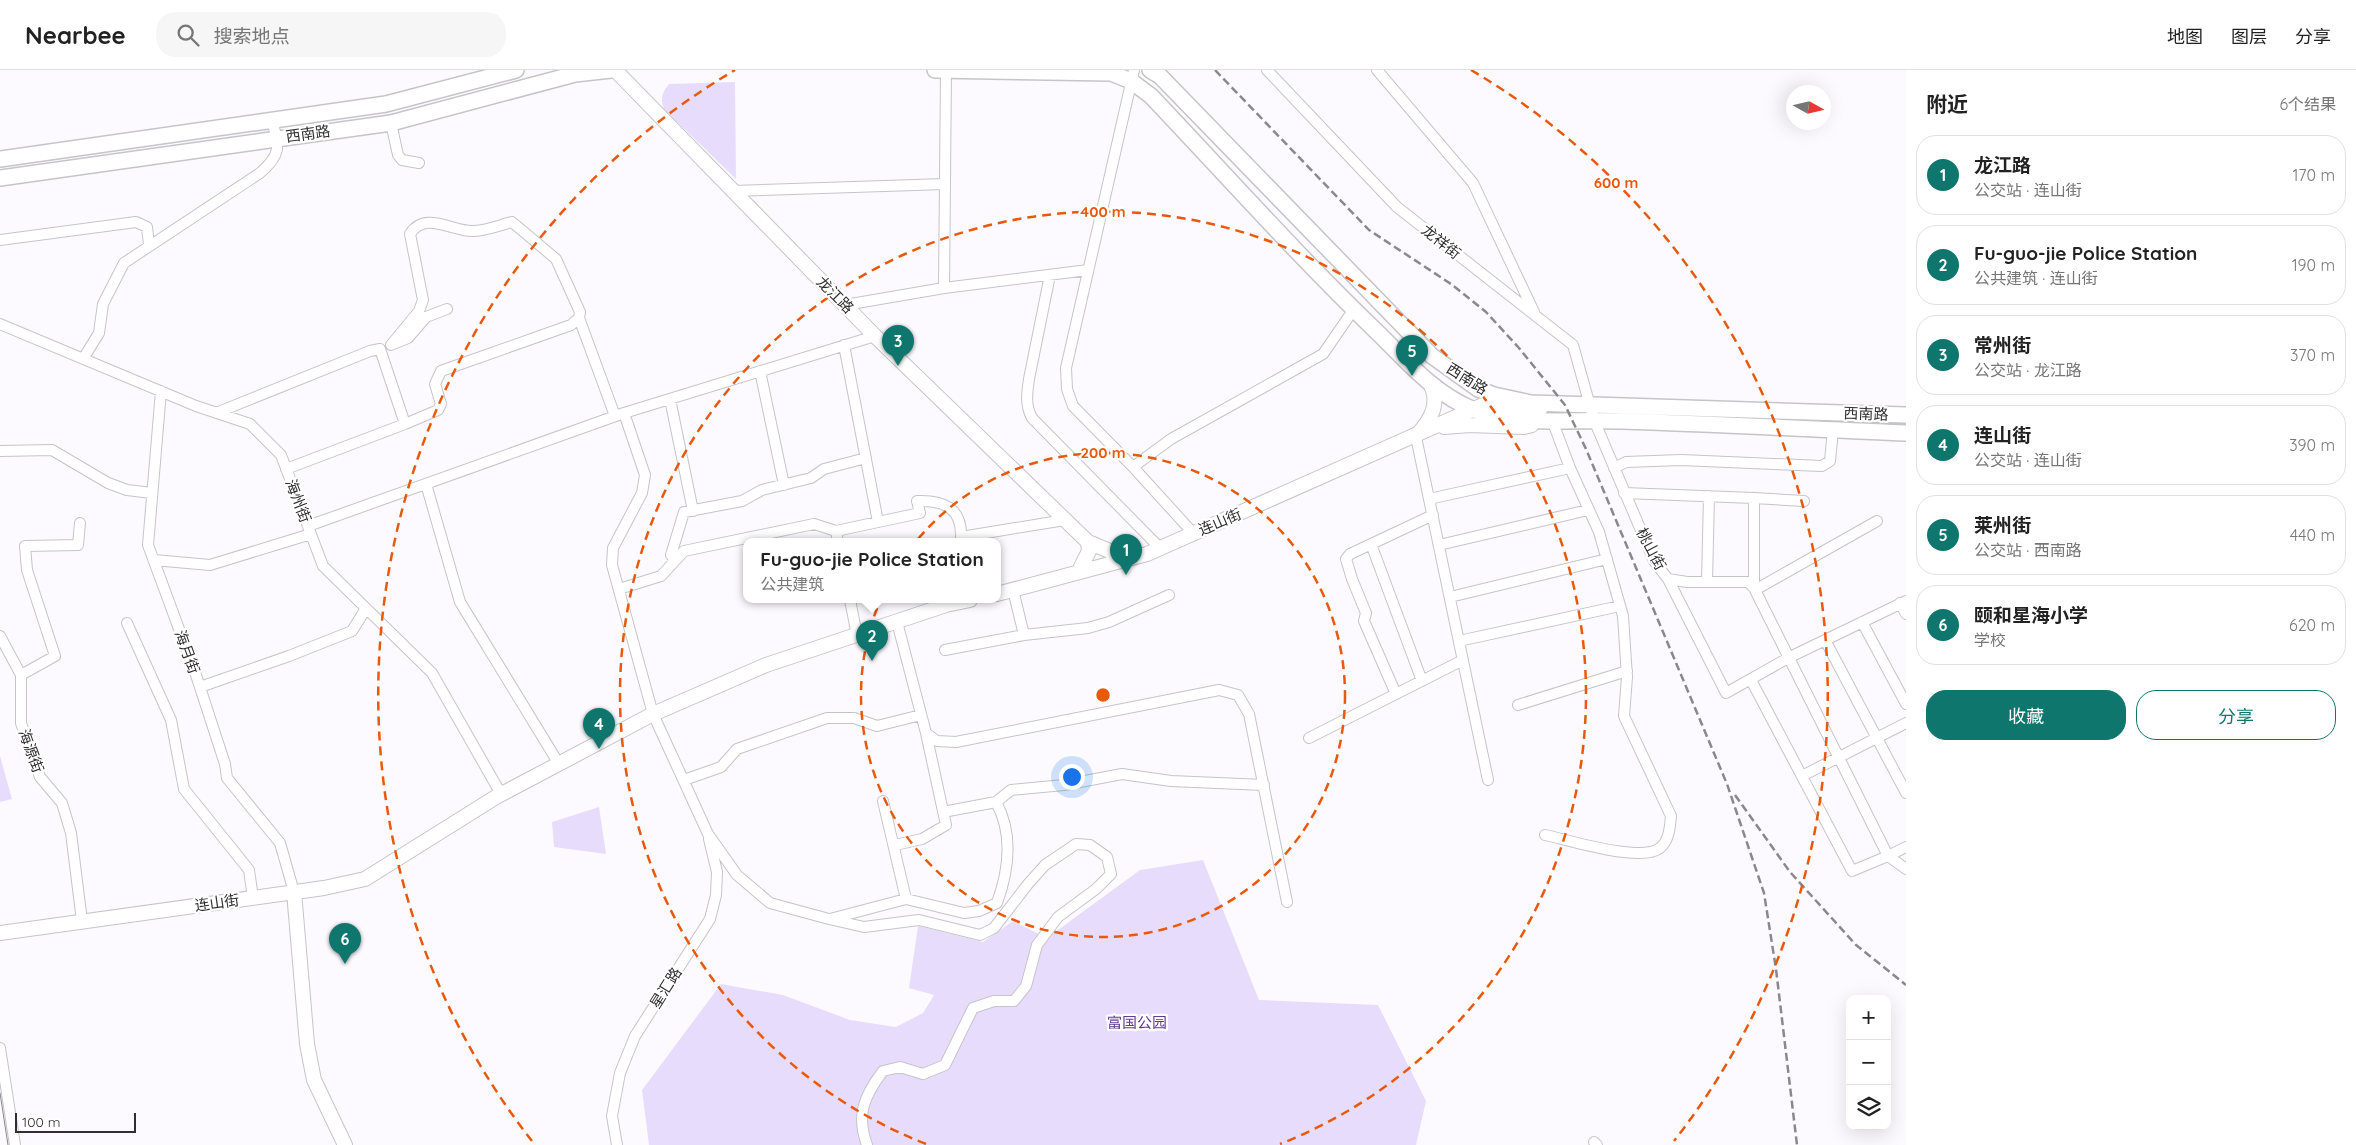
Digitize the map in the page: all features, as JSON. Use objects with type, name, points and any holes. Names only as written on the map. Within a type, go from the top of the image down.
[{"type":"main road","name":"西南路","points":[[0,159],[386,104],[516,70]]},
{"type":"main road","name":"西南路","points":[[0,178],[390,123],[575,74],[613,70]]},
{"type":"main road","name":"西南路","points":[[935,70],[1111,73],[1132,76],[1354,309],[1430,383],[1454,400],[1473,409],[1503,417],[1552,420],[1632,405],[1906,415]]},
{"type":"main road","name":"西南路","points":[[1150,70],[1160,76],[1432,356],[1478,389],[1494,395],[1592,413],[1833,430],[1906,433]]},
{"type":"main road","points":[[156,137],[158,156]]},
{"type":"street","name":"龙江路","points":[[613,70],[875,336],[1088,542],[1112,552],[1138,556]]},
{"type":"street","points":[[944,288],[946,70]]},
{"type":"street","name":"龙祥街","points":[[1267,70],[1396,207],[1573,345],[1592,413]]},
{"type":"street","points":[[1377,70],[1473,183],[1536,316]]},
{"type":"street","points":[[1132,76],[1066,368],[1067,389],[1073,406],[1133,467],[1193,533]]},
{"type":"street","points":[[83,359],[99,333],[103,304],[124,262],[260,173],[276,157],[278,145],[272,120]]},
{"type":"street","points":[[390,123],[398,156],[402,160],[419,163]]},
{"type":"street","points":[[732,191],[945,184]]},
{"type":"street","points":[[0,240],[136,222],[147,226],[150,245]]},
{"type":"street","points":[[391,345],[419,311],[423,300],[410,234],[422,224],[433,222],[472,232],[512,222],[556,259],[580,312],[579,318],[645,475],[642,493],[613,548],[612,565],[653,714],[708,834],[737,875],[770,903],[864,927],[919,920],[980,935],[994,928],[1045,865],[1076,844],[1090,845],[1107,857],[1111,874],[1096,889],[1058,917],[1037,945],[1026,986],[1014,1001],[994,1001],[973,1008],[945,1065],[923,1074],[900,1067],[883,1071],[871,1086],[862,1108],[861,1130],[866,1145]]},
{"type":"street","points":[[845,305],[944,288],[1088,270]]},
{"type":"street","points":[[1050,275],[1029,379],[1028,411],[1039,425],[1160,548]]},
{"type":"street","points":[[216,413],[370,351],[408,338],[426,317],[447,309]]},
{"type":"street","points":[[1133,467],[1171,439],[1323,354],[1354,309]]},
{"type":"street","points":[[286,470],[438,410],[441,404],[435,384],[441,371],[571,325],[579,318]]},
{"type":"street","name":"海州街","points":[[0,324],[161,391],[216,413],[250,424],[281,455],[323,566],[432,673],[501,794]]},
{"type":"street","points":[[154,560],[210,565],[310,530],[426,484],[620,415],[875,336]]},
{"type":"street","points":[[844,346],[878,522]]},
{"type":"street","points":[[380,349],[405,424]]},
{"type":"street","points":[[760,371],[784,484]]},
{"type":"street","points":[[1430,383],[1435,393],[1434,410],[1416,437],[1488,780]]},
{"type":"street","name":"海月街","points":[[161,391],[148,545],[200,687],[225,764],[227,778],[280,843],[294,892]]},
{"type":"street","points":[[670,399],[693,511]]},
{"type":"street","name":"连山街","points":[[1001,593],[1138,556],[1160,548],[1416,437],[1473,409],[1491,405],[1534,410],[1547,405]]},
{"type":"street","name":"桃山街","points":[[1592,413],[1654,561],[1668,579],[1687,582],[1748,582],[1755,589]]},
{"type":"street","points":[[1436,428],[1470,425],[1524,427],[1552,420],[1570,468],[1599,532],[1623,616],[1627,671],[1624,716],[1671,816],[1670,831],[1662,848],[1648,854],[1633,854],[1544,835]]},
{"type":"street","points":[[1614,468],[1626,462],[1681,460],[1822,466],[1830,461],[1833,430]]},
{"type":"street","points":[[0,451],[52,450],[108,483],[127,490],[152,493]]},
{"type":"street","points":[[676,560],[671,555],[684,512],[742,501],[762,490],[810,478],[824,469],[866,458]]},
{"type":"street","points":[[1429,499],[1570,468]]},
{"type":"street","points":[[426,484],[460,602],[559,764]]},
{"type":"street","points":[[1624,493],[1804,501]]},
{"type":"street","points":[[1707,582],[1709,496]]},
{"type":"street","points":[[1754,498],[1755,589],[1888,856],[1906,869]]},
{"type":"street","points":[[747,538],[814,524],[836,530],[920,513],[918,501],[932,501],[952,510],[959,517],[962,537],[1065,520]]},
{"type":"street","points":[[1439,545],[1588,510]]},
{"type":"street","points":[[1396,694],[1364,622],[1366,613],[1346,559],[1350,554],[1433,515]]},
{"type":"street","points":[[1755,589],[1876,521]]},
{"type":"street","points":[[21,675],[55,656],[27,570],[25,546],[78,545],[80,523]]},
{"type":"street","points":[[836,530],[837,538]]},
{"type":"street","points":[[619,589],[661,576],[684,551],[743,539]]},
{"type":"street","points":[[1079,571],[1089,551],[1088,542]]},
{"type":"street","points":[[1371,544],[1422,681]]},
{"type":"street","points":[[1450,597],[1607,560]]},
{"type":"street","points":[[1668,579],[1726,693],[1788,658],[1903,602],[1906,614]]},
{"type":"street","points":[[1012,590],[1024,635]]},
{"type":"street","points":[[945,650],[1024,635],[1088,628],[1109,622],[1169,595]]},
{"type":"street","points":[[851,603],[857,635]]},
{"type":"street","name":"连山街","points":[[0,933],[349,884],[364,879],[501,794],[653,714],[766,665],[960,603]]},
{"type":"street","points":[[1460,641],[1620,606]]},
{"type":"street","points":[[200,687],[289,656],[352,631],[365,610]]},
{"type":"street","points":[[895,844],[922,839],[946,825],[922,715],[897,622]]},
{"type":"street","points":[[1862,622],[1906,704]]},
{"type":"street","points":[[127,623],[171,720],[184,789],[250,870],[253,898]]},
{"type":"street","points":[[1824,640],[1906,794]]},
{"type":"street","name":"海源街","points":[[2,641],[21,675],[21,723],[40,776],[62,803],[70,833],[82,921]]},
{"type":"street","points":[[1309,738],[1464,660]]},
{"type":"street","points":[[1518,705],[1627,671]]},
{"type":"street","points":[[1751,680],[1852,871],[1906,847]]},
{"type":"street","points":[[926,733],[937,741],[956,742],[1219,690],[1238,695],[1249,714],[1287,902]]},
{"type":"street","points":[[684,780],[721,767],[738,749],[827,718],[854,718],[877,726],[922,715]]},
{"type":"street","points":[[1802,776],[1906,723]]},
{"type":"street","points":[[943,812],[996,802],[1011,790],[1064,785],[1122,774],[1171,781],[1264,785]]},
{"type":"street","points":[[883,801],[895,844],[906,899]]},
{"type":"street","points":[[829,919],[906,899],[964,913],[979,911],[998,902],[1004,883],[1008,841],[1003,814],[996,802]]},
{"type":"street","name":"星汇路","points":[[617,1145],[612,1116],[620,1073],[636,1036],[710,919],[716,895],[717,872],[708,834]]},
{"type":"street","points":[[294,892],[308,1044],[314,1080],[345,1145]]},
{"type":"street","points":[[0,1048],[15,1145]]},
{"type":"green space","points":[[735,82],[736,179],[664,109],[662,102],[663,93],[669,84]]},
{"type":"green space","points":[[0,756],[12,799],[0,802]]},
{"type":"green space","points":[[599,807],[606,854],[554,847],[552,822]]},
{"type":"green space","name":"富国公园","points":[[1203,860],[1259,1000],[1378,1005],[1426,1101],[1416,1145],[649,1145],[642,1090],[721,984],[783,995],[850,1020],[896,1027],[923,1013],[934,995],[909,988],[918,926],[983,942],[1013,921],[1047,938],[1140,870]]},
{"type":"tram line","points":[[0,1093],[8,1145]]},
{"type":"railway","points":[[1215,70],[1369,230],[1451,284],[1486,312],[1519,348],[1565,405],[1586,449],[1727,784],[1764,893],[1776,969],[1797,1145]]},
{"type":"railway","points":[[1735,795],[1790,872],[1856,945],[1906,985]]},
{"type":"place","name":"常州街","points":[[898,366]]},
{"type":"place","name":"莱州街","points":[[1412,376]]},
{"type":"place","name":"龙江路","points":[[1126,575]]},
{"type":"place","name":"Fu-guo-jie Police Station","points":[[872,661]]},
{"type":"place","name":"连山街","points":[[599,749]]},
{"type":"place","name":"颐和星海小学","points":[[345,964]]}]
